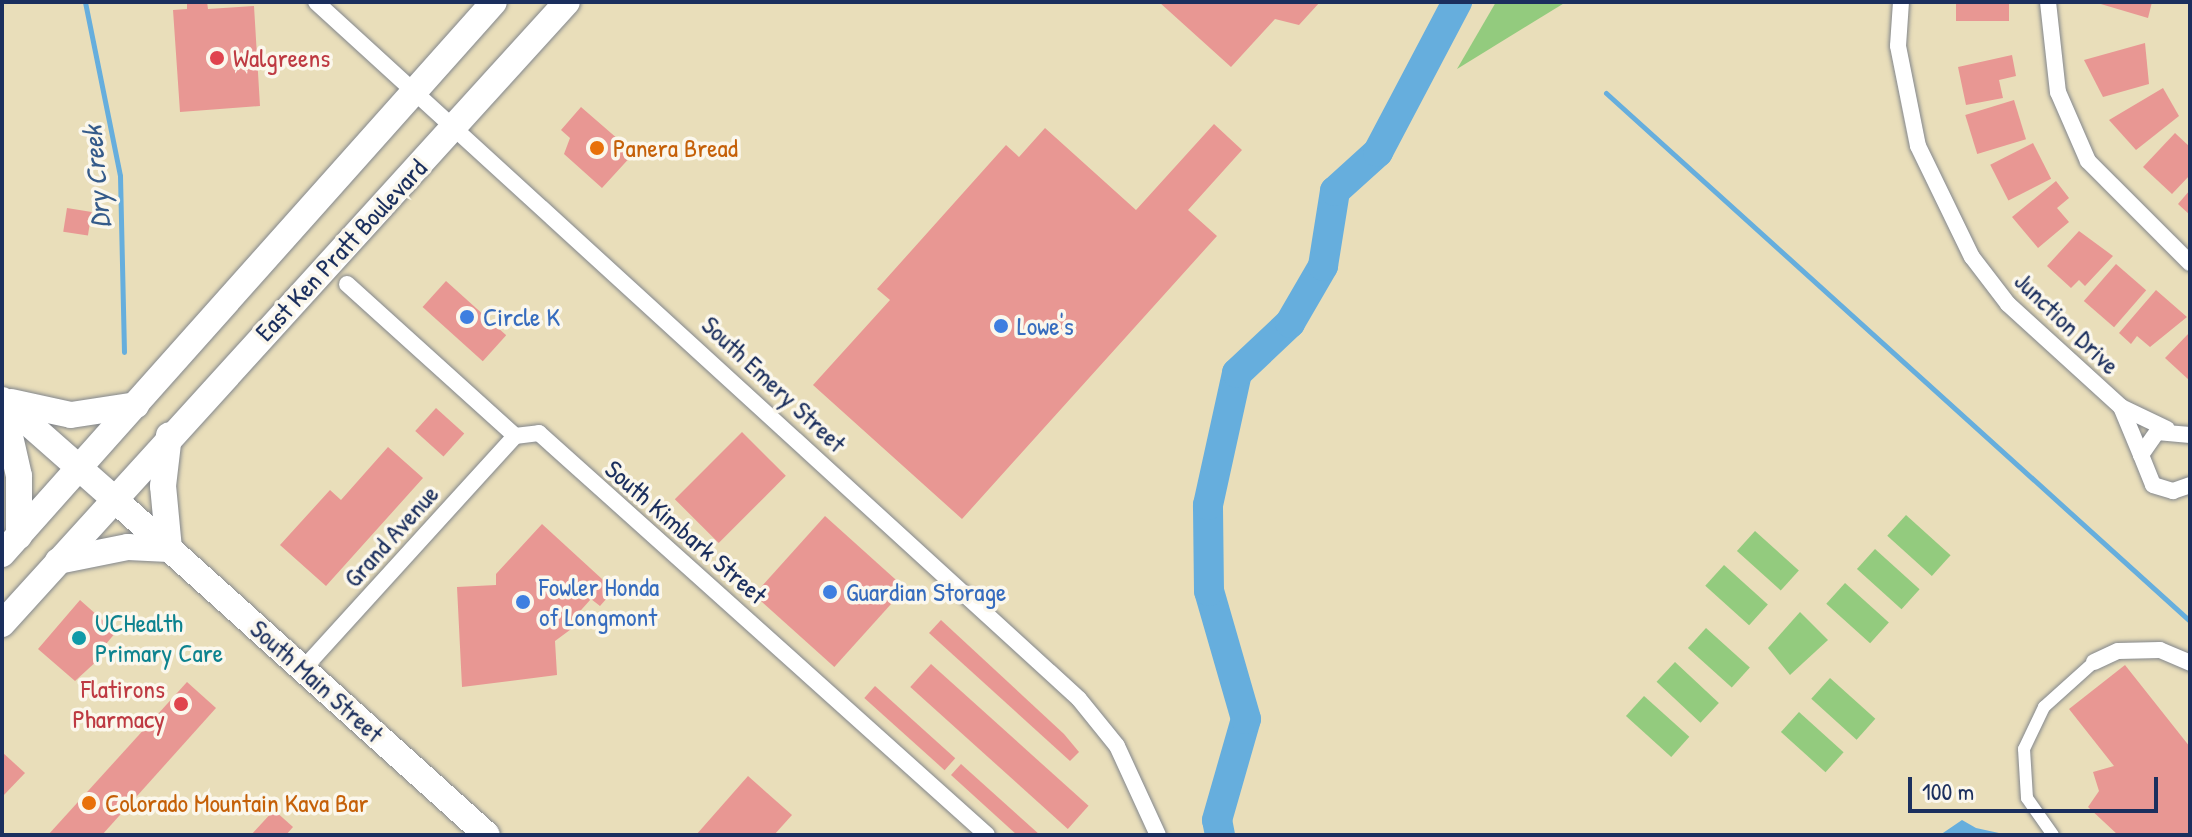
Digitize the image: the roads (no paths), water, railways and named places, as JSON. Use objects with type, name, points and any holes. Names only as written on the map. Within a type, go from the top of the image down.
[{"type":"main road","name":"East Ken Pratt Boulevard","points":[[10,545],[494,2]]},
{"type":"main road","name":"East Ken Pratt Boulevard","points":[[2,624],[169,435],[567,2]]},
{"type":"main road","points":[[10,545],[19,476],[2,400],[71,415],[136,405]]},
{"type":"main road","name":"South Main Street","points":[[2,400],[487,835]]},
{"type":"main road","points":[[58,561],[128,547],[169,549],[163,497],[169,435]]},
{"type":"street","name":"South Emery Street","points":[[316,2],[457,124],[1079,699],[1117,746],[1158,835]]},
{"type":"street","name":"Junction Drive","points":[[1901,2],[1898,46],[1918,146],[1946,215],[2008,304],[2121,407],[2190,435]]},
{"type":"street","points":[[2048,2],[2058,92],[2088,161],[2190,263]]},
{"type":"street","points":[[347,284],[515,436]]},
{"type":"street","name":"Junction Drive","points":[[2121,407],[2153,485],[2188,488]]},
{"type":"street","points":[[2141,455],[2150,438],[2190,418]]},
{"type":"street","name":"South Kimbark Street","points":[[515,436],[539,433],[987,835]]},
{"type":"street","name":"Grand Avenue","points":[[303,669],[515,436]]},
{"type":"street","points":[[2053,835],[2027,798],[2024,749],[2044,707],[2094,662],[2118,651],[2160,650],[2190,663]]},
{"type":"water","points":[[1962,820],[1976,828],[2008,835],[1940,835]]},
{"type":"waterway","name":"Dry Creek","points":[[85,2],[120,176],[124,352]]},
{"type":"waterway","points":[[1220,835],[1217,820],[1246,719],[1209,591],[1208,505],[1237,373],[1290,323],[1323,266],[1335,191],[1378,152],[1457,2]]},
{"type":"waterway","points":[[1606,93],[2190,621]]},
{"type":"place","name":"Walgreens","points":[[217,58]]},
{"type":"place","name":"Panera Bread","points":[[597,148]]},
{"type":"place","name":"Circle K","points":[[467,317]]},
{"type":"place","name":"Lowe's","points":[[1001,326]]},
{"type":"place","name":"Guardian Storage","points":[[830,592]]},
{"type":"place","name":"Fowler Honda of Longmont","points":[[523,602]]},
{"type":"place","name":"UCHealth Primary Care","points":[[79,638]]},
{"type":"place","name":"Flatirons Pharmacy","points":[[181,704]]},
{"type":"place","name":"Colorado Mountain Kava Bar","points":[[89,803]]}]
